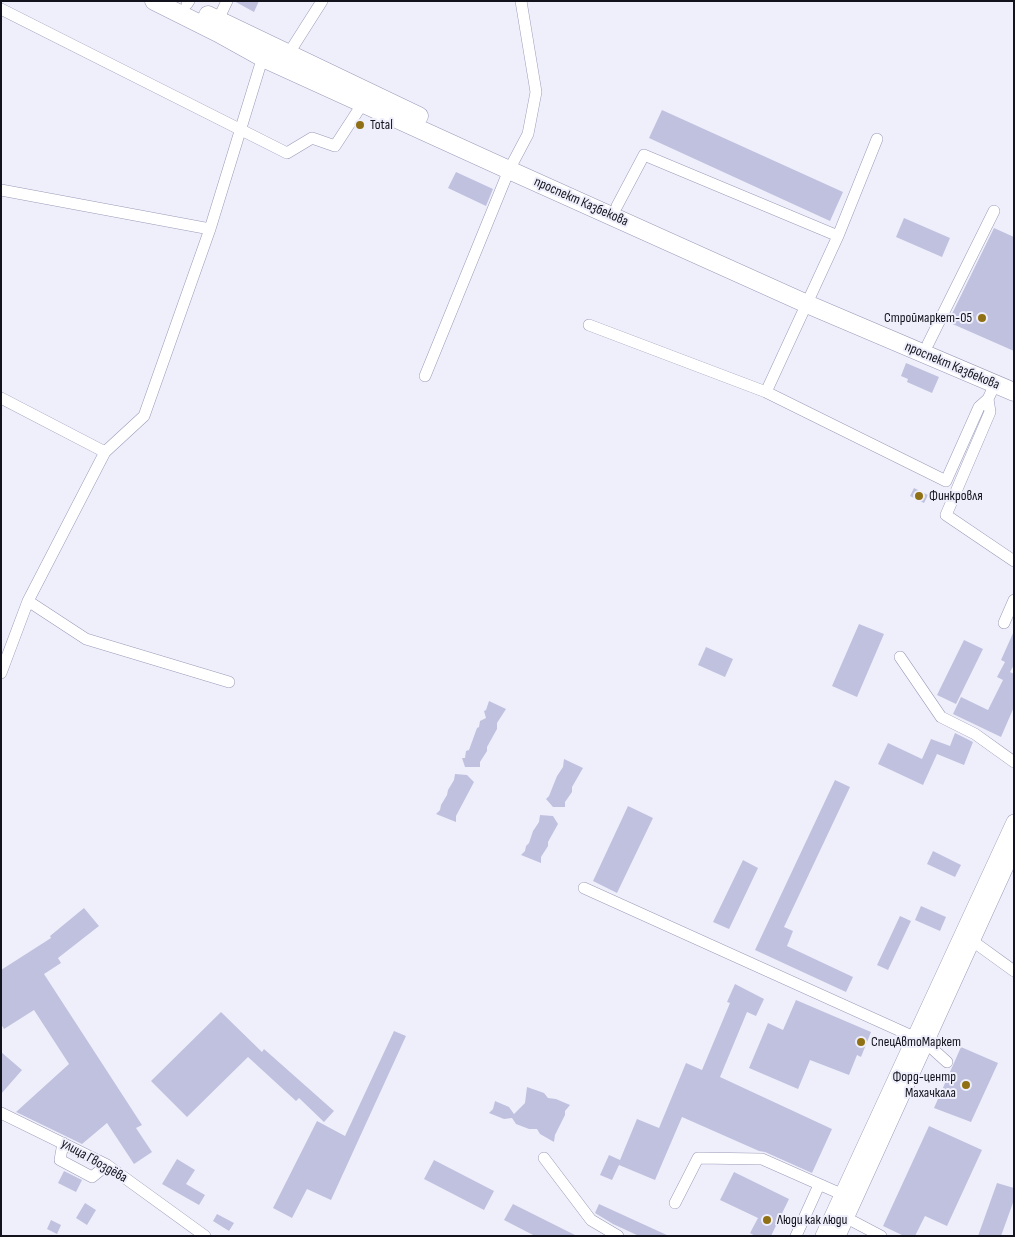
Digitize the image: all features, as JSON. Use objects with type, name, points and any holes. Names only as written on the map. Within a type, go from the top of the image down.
[{"type":"highway","name":"проспект Казбекова","points":[[154,1],[218,33],[265,50],[290,52],[512,165],[809,299],[928,344],[1014,382]]},
{"type":"highway","name":"проспект Казбекова","points":[[186,2],[265,50],[363,103],[617,206],[809,299],[992,392],[1014,392]]},
{"type":"main road","points":[[824,1236],[840,1215],[967,936],[1014,822]]},
{"type":"main road","points":[[967,936],[1014,849]]},
{"type":"main road","points":[[838,1236],[840,1215]]},
{"type":"street","points":[[218,20],[227,1]]},
{"type":"street","points":[[290,52],[322,1]]},
{"type":"street","points":[[425,376],[512,165],[528,134],[536,92],[521,1]]},
{"type":"street","points":[[1,10],[287,153],[312,138],[335,146],[363,103]]},
{"type":"street","points":[[1,673],[28,601],[105,452],[144,416],[210,229],[265,50]]},
{"type":"street","points":[[766,392],[838,236],[877,139]]},
{"type":"street","points":[[617,206],[644,155],[838,236]]},
{"type":"street","points":[[1,190],[210,229]]},
{"type":"street","points":[[928,344],[994,210]]},
{"type":"street","points":[[588,325],[766,392],[946,481],[979,407],[992,392]]},
{"type":"street","points":[[992,392],[990,412],[946,515],[1014,561]]},
{"type":"street","points":[[1,398],[105,452]]},
{"type":"street","points":[[1004,623],[1014,600]]},
{"type":"street","points":[[28,601],[86,639],[229,682]]},
{"type":"street","points":[[900,657],[942,717],[975,734],[1014,762]]},
{"type":"street","points":[[584,888],[920,1040],[946,1062]]},
{"type":"street","points":[[967,936],[1014,971]]},
{"type":"street","name":"улица Гвоздёва","points":[[1,1113],[107,1165],[205,1236]]},
{"type":"street","points":[[63,1143],[60,1160],[92,1177],[107,1165]]},
{"type":"street","points":[[544,1158],[591,1220],[618,1236]]},
{"type":"street","points":[[675,1202],[698,1158],[762,1159],[848,1197]]},
{"type":"street","points":[[796,1236],[819,1185]]},
{"type":"street","points":[[840,1215],[881,1236]]},
{"type":"building","points":[[234,1],[259,1],[254,12]]},
{"type":"building","points":[[662,110],[843,192],[830,221],[649,138]]},
{"type":"building","points":[[456,172],[493,189],[486,206],[448,188]]},
{"type":"building","points":[[904,218],[950,238],[942,257],[896,237]]},
{"type":"building","points":[[994,228],[1014,237],[1014,351],[948,322]]},
{"type":"building","points":[[906,363],[939,377],[932,393],[907,382],[908,379],[901,376]]},
{"type":"building","name":"Финкровля","points":[[914,488],[928,495],[924,503],[910,496]]},
{"type":"building","points":[[859,624],[884,634],[857,697],[832,686]]},
{"type":"building","points":[[1014,631],[1014,665],[1010,672],[1014,674],[1014,707],[1001,737],[953,714],[961,697],[988,710],[1003,680],[997,677],[1005,662],[1001,660]]},
{"type":"building","points":[[964,640],[983,649],[956,704],[937,695]]},
{"type":"building","points":[[706,647],[733,659],[725,677],[698,665]]},
{"type":"building","points":[[489,701],[506,709],[497,723],[497,729],[480,762],[480,767],[465,767],[462,758],[465,758],[466,751],[469,750],[480,721],[486,718],[484,711]]},
{"type":"building","points":[[955,733],[973,742],[964,765],[937,754],[923,785],[878,764],[888,743],[922,759],[931,739],[950,746]]},
{"type":"building","points":[[564,759],[583,768],[572,787],[572,792],[565,802],[565,807],[553,807],[546,799],[563,767]]},
{"type":"building","points":[[455,774],[467,775],[474,782],[456,816],[456,822],[436,814],[440,810]]},
{"type":"building","points":[[835,780],[850,787],[784,927],[793,931],[787,946],[853,977],[846,992],[755,950]]},
{"type":"building","points":[[628,806],[653,818],[617,893],[593,881]]},
{"type":"building","points":[[540,815],[553,816],[558,824],[541,857],[541,863],[521,855],[525,851],[539,822]]},
{"type":"building","points":[[933,851],[961,865],[955,877],[927,864]]},
{"type":"building","points":[[743,860],[758,868],[729,929],[713,922]]},
{"type":"building","points":[[921,906],[946,917],[940,931],[915,920]]},
{"type":"building","points":[[84,908],[99,926],[58,958],[61,963],[44,974],[142,1125],[136,1128],[152,1152],[134,1164],[107,1123],[82,1144],[16,1112],[69,1064],[34,1010],[4,1029],[1,1024],[1,970],[51,938],[50,936]]},
{"type":"building","points":[[900,916],[911,921],[888,970],[877,965]]},
{"type":"building","points":[[735,984],[764,999],[756,1016],[747,1012],[720,1077],[832,1129],[812,1173],[682,1117],[655,1180],[619,1165],[612,1180],[600,1175],[609,1155],[620,1160],[637,1119],[659,1128],[686,1063],[702,1070],[730,1003],[727,1002]]},
{"type":"building","points":[[796,1000],[871,1032],[861,1057],[857,1055],[849,1075],[810,1060],[798,1089],[749,1068],[768,1023],[783,1030]]},
{"type":"building","points":[[221,1012],[262,1052],[264,1049],[334,1111],[324,1122],[299,1098],[296,1101],[248,1057],[187,1117],[151,1081]]},
{"type":"building","points":[[394,1031],[406,1036],[331,1200],[307,1189],[292,1218],[273,1208],[317,1121],[345,1136]]},
{"type":"building","name":"Форд-центр Махачкала","points":[[961,1047],[998,1063],[971,1122],[934,1108]]},
{"type":"building","points":[[1,1052],[22,1070],[1,1094]]},
{"type":"building","points":[[527,1087],[544,1093],[548,1098],[570,1105],[565,1111],[554,1142],[540,1134],[537,1129],[529,1129],[516,1124],[512,1118],[504,1119],[489,1113],[493,1109],[495,1101],[509,1107],[514,1114],[525,1103]]},
{"type":"building","points":[[929,1126],[982,1150],[947,1226],[925,1216],[915,1236],[904,1236],[883,1226]]},
{"type":"building","points":[[177,1159],[195,1170],[186,1184],[205,1195],[199,1205],[162,1184]]},
{"type":"building","points":[[434,1160],[494,1191],[484,1210],[424,1179]]},
{"type":"building","points":[[64,1171],[82,1180],[76,1192],[58,1183]]},
{"type":"building","points":[[734,1172],[789,1199],[771,1236],[755,1236],[750,1233],[758,1218],[720,1200]]},
{"type":"building","points":[[997,1183],[1014,1188],[1014,1200],[1001,1236],[978,1236]]},
{"type":"building","points":[[85,1203],[96,1210],[87,1225],[76,1218]]},
{"type":"building","points":[[513,1204],[577,1236],[535,1236],[504,1220]]},
{"type":"building","points":[[599,1204],[669,1236],[639,1236],[595,1213]]},
{"type":"building","points":[[217,1214],[234,1223],[229,1231],[213,1221]]},
{"type":"building","points":[[51,1220],[61,1225],[57,1234],[47,1229]]},
{"type":"place","name":"Total","points":[[360,125]]},
{"type":"place","name":"Строймаркет-05","points":[[982,318]]},
{"type":"place","name":"Финкровля","points":[[919,496]]},
{"type":"place","name":"СпецАвтоМаркет","points":[[861,1042]]},
{"type":"place","name":"Форд-центр Махачкала","points":[[966,1085]]},
{"type":"place","name":"Люди как люди","points":[[767,1220]]}]
